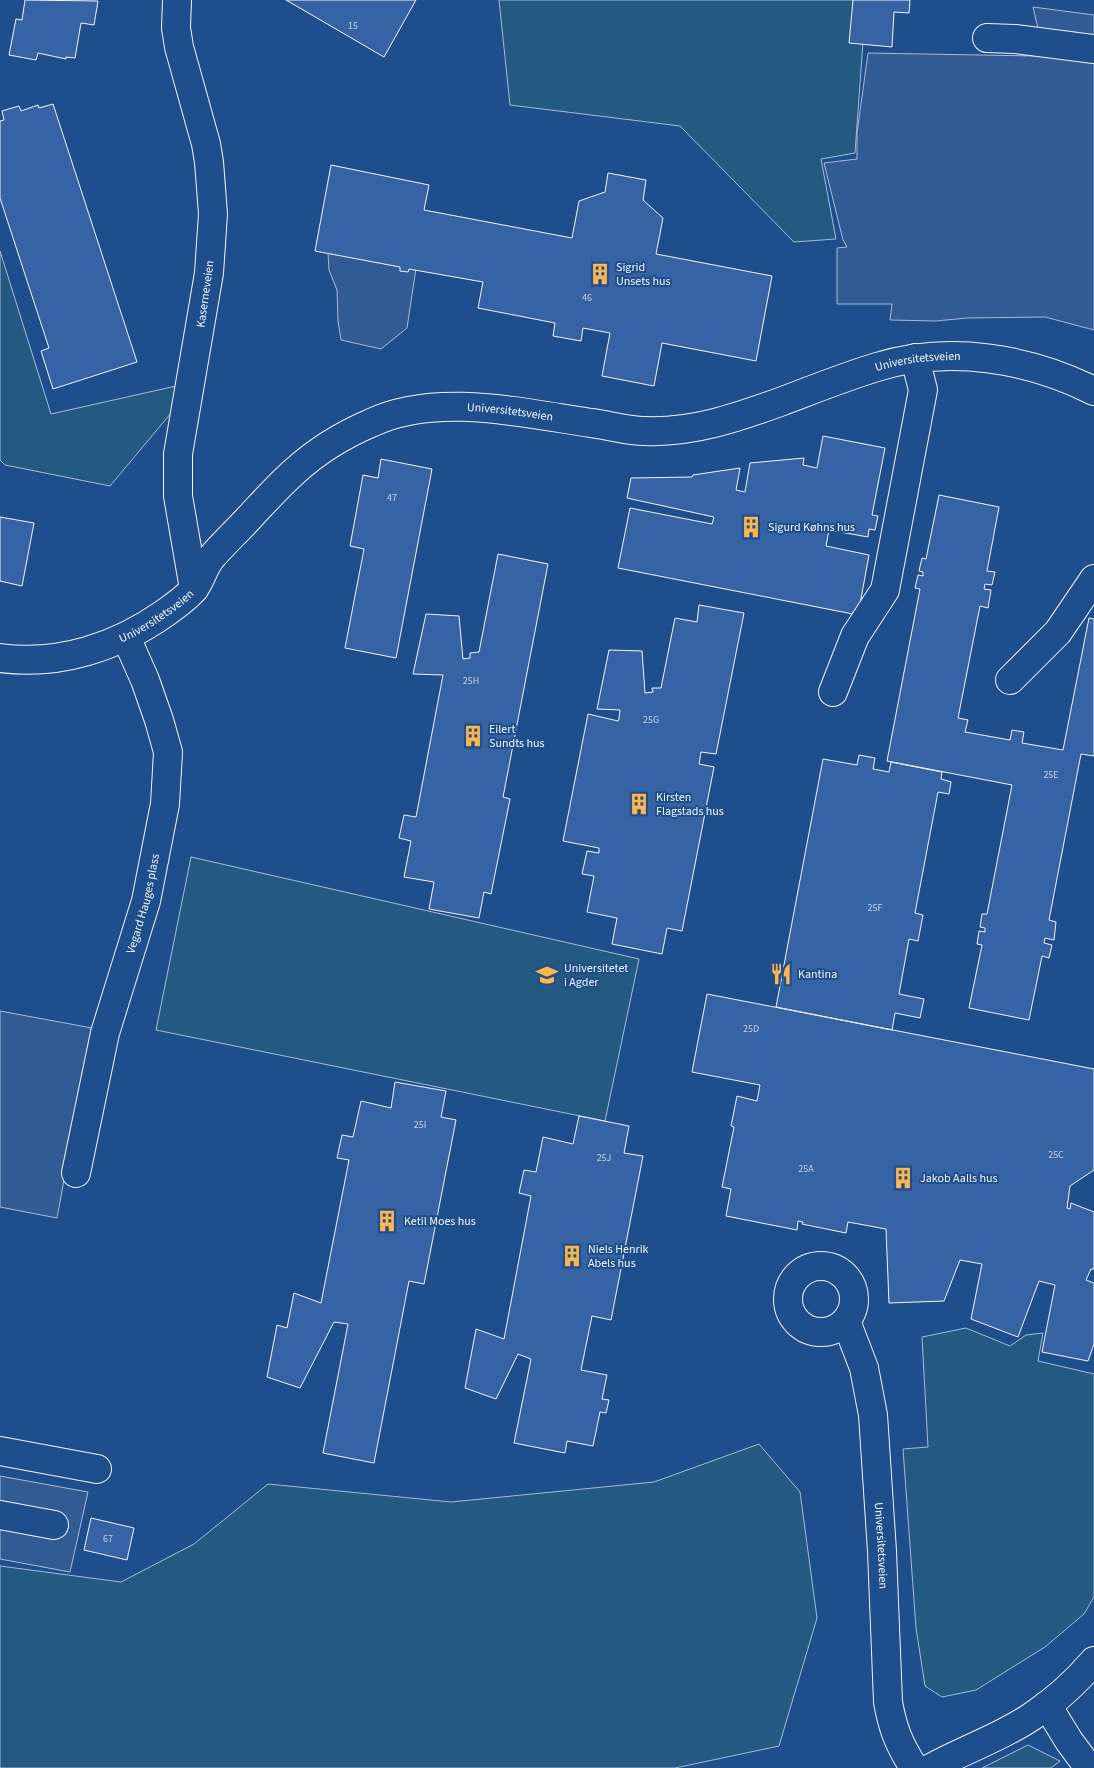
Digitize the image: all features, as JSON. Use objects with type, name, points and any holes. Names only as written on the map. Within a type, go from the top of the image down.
[{"type":"street","name":"Kaserneveien","points":[[177,0],[176,28],[179,47],[206,144],[213,214],[209,273],[178,454],[178,496],[194,589]]},
{"type":"street","points":[[987,38],[1015,39],[1094,49]]},
{"type":"street","name":"Universitetsveien","points":[[0,658],[14,660],[62,658],[105,646],[145,627],[179,603],[194,589],[209,560],[293,473],[318,452],[346,435],[374,421],[395,414],[428,407],[461,406],[644,431],[684,429],[738,418],[878,367],[915,358],[948,356],[976,357],[1030,366],[1069,378],[1094,391]]},
{"type":"street","points":[[833,692],[856,636],[885,590],[923,390],[915,358]]},
{"type":"street","points":[[1010,680],[1058,632],[1094,579]]},
{"type":"street","name":"Vegard Hauges plass","points":[[76,1173],[105,1033],[146,901],[165,804],[168,752],[160,720],[126,637]]},
{"type":"street","name":"Universitetsveien","points":[[846,1321],[864,1368],[873,1415],[882,1551],[888,1702],[898,1743],[914,1768]]},
{"type":"street","points":[[0,1451],[97,1469]]},
{"type":"street","points":[[0,1516],[54,1525]]},
{"type":"street","points":[[931,1768],[1015,1727],[1031,1717],[1069,1687],[1094,1661]]},
{"type":"street","points":[[1046,1705],[1089,1768]]},
{"type":"shaded area","points":[[499,0],[866,0],[855,153],[821,159],[836,239],[794,242],[680,126],[510,105]]},
{"type":"shaded area","points":[[1033,7],[1094,15],[1094,330],[1045,317],[967,318],[936,321],[890,320],[892,304],[837,304],[837,248],[847,247],[843,240],[824,163],[857,159],[857,133],[868,53],[1035,56],[1038,29]]},
{"type":"shaded area","points":[[0,251],[51,414],[185,384],[182,400],[110,486],[5,465],[0,460]]},
{"type":"shaded area","points":[[328,253],[416,268],[407,328],[381,349],[341,340],[337,290],[329,270]]},
{"type":"shaded area","points":[[191,857],[639,959],[605,1121],[156,1030]]},
{"type":"shaded area","points":[[0,1011],[92,1028],[57,1218],[0,1207]]},
{"type":"shaded area","points":[[966,1328],[1010,1346],[1026,1335],[1043,1333],[1038,1361],[1094,1374],[1094,1597],[1084,1614],[1045,1647],[976,1690],[942,1697],[925,1686],[916,1628],[903,1449],[928,1447],[922,1337]]},
{"type":"shaded area","points":[[759,1444],[800,1492],[817,1618],[779,1746],[675,1768],[0,1768],[0,1566],[121,1582],[194,1544],[268,1484],[451,1502],[654,1482]]},
{"type":"shaded area","points":[[0,1476],[88,1492],[70,1572],[0,1559]]},
{"type":"shaded area","points":[[1028,1745],[1060,1761],[1051,1768],[982,1768]]},
{"type":"building","points":[[25,0],[98,1],[94,25],[81,23],[75,58],[66,57],[66,59],[38,53],[36,60],[9,55],[16,19],[22,20]]},
{"type":"building","points":[[286,0],[416,0],[384,57]]},
{"type":"building","points":[[853,0],[910,0],[909,13],[894,12],[892,47],[849,43]]},
{"type":"building","points":[[53,104],[137,362],[53,389],[41,351],[49,348],[0,198],[0,121],[4,120],[2,111],[19,106],[21,111],[38,105],[39,108]]},
{"type":"building","name":"Sigrid Unsets hus","points":[[331,165],[429,185],[424,210],[572,238],[579,201],[605,192],[608,173],[646,180],[643,200],[663,218],[656,254],[772,276],[756,361],[662,343],[654,386],[602,376],[610,333],[583,328],[581,341],[553,336],[555,323],[478,308],[483,282],[409,269],[408,272],[400,271],[400,267],[315,251]]},
{"type":"building","name":"Sigurd Køhns hus","points":[[823,436],[885,448],[872,515],[878,516],[875,530],[869,529],[868,537],[829,530],[826,546],[869,555],[858,615],[618,568],[630,508],[712,524],[714,517],[627,498],[631,478],[692,477],[693,475],[740,468],[736,490],[745,492],[750,463],[804,458],[803,465],[817,468]]},
{"type":"building","points":[[381,459],[432,469],[396,658],[345,648],[364,549],[350,546],[363,475],[378,478]]},
{"type":"building","points":[[939,495],[999,507],[987,571],[995,572],[992,585],[985,584],[984,589],[991,590],[988,608],[980,606],[958,718],[968,720],[965,732],[1010,740],[1012,730],[1024,732],[1022,743],[1063,750],[1089,618],[1094,619],[1094,756],[1081,754],[1049,920],[1056,922],[1054,940],[1045,938],[1044,943],[1052,945],[1049,958],[1042,956],[1029,1020],[969,1008],[982,945],[977,944],[979,931],[985,932],[985,928],[980,927],[982,914],[987,914],[1012,785],[887,761],[920,589],[915,588],[918,575],[923,576],[923,572],[919,571],[922,558],[926,559]]},
{"type":"building","points":[[0,517],[34,523],[22,586],[0,581]]},
{"type":"building","name":"Eilert Sundts hus","points":[[498,554],[548,564],[503,797],[510,799],[491,894],[484,892],[479,918],[429,909],[434,882],[404,877],[411,841],[399,838],[404,815],[416,817],[443,675],[413,674],[426,614],[459,616],[463,659],[470,658],[470,653],[479,652]]},
{"type":"building","name":"Kirsten Flagstads hus","points":[[699,605],[744,613],[716,754],[701,752],[699,764],[714,767],[682,931],[667,928],[662,954],[612,944],[617,918],[587,912],[594,876],[582,874],[587,851],[599,853],[599,848],[563,841],[588,714],[618,721],[619,719],[620,710],[597,709],[609,650],[642,651],[645,693],[653,692],[652,688],[661,688],[675,618],[697,622]]},
{"type":"building","points":[[859,755],[875,758],[873,769],[889,772],[891,762],[942,772],[941,779],[951,782],[949,794],[938,792],[915,913],[923,915],[918,941],[909,939],[899,994],[924,999],[920,1018],[895,1013],[892,1030],[776,1007],[823,759],[857,765]]},
{"type":"building","name":"Jakob Aalls hus","points":[[707,994],[1094,1069],[1094,1170],[1070,1186],[1067,1208],[1070,1209],[1071,1203],[1094,1212],[1094,1269],[1091,1269],[1086,1280],[1094,1283],[1094,1344],[1088,1361],[1042,1352],[1055,1285],[1039,1281],[1018,1337],[971,1319],[982,1264],[960,1260],[944,1301],[889,1303],[886,1229],[848,1222],[846,1233],[802,1224],[803,1222],[798,1221],[797,1230],[726,1216],[731,1189],[722,1187],[734,1127],[731,1126],[737,1096],[757,1101],[760,1085],[692,1072]]},
{"type":"building","name":"Ketil Moes hus","points":[[395,1082],[446,1091],[441,1117],[456,1120],[424,1284],[409,1281],[374,1463],[323,1453],[348,1324],[334,1322],[300,1388],[267,1377],[277,1325],[287,1328],[294,1293],[321,1303],[349,1160],[337,1158],[342,1135],[353,1137],[361,1101],[391,1108]]},
{"type":"building","name":"Niels Henrik Abels hus","points":[[579,1116],[629,1126],[624,1153],[643,1156],[611,1320],[592,1316],[581,1370],[607,1375],[602,1399],[609,1400],[606,1413],[600,1412],[593,1446],[567,1441],[565,1453],[514,1443],[531,1359],[518,1354],[496,1399],[465,1388],[476,1329],[504,1339],[531,1196],[519,1193],[524,1170],[536,1172],[543,1137],[573,1144]]},
{"type":"building","points":[[91,1518],[134,1528],[127,1560],[84,1550]]},
{"type":"place","name":"Sigrid Unsets hus","points":[[600,274]]},
{"type":"place","name":"Sigurd Køhns hus","points":[[751,527]]},
{"type":"place","name":"Eilert Sundts hus","points":[[473,736]]},
{"type":"place","name":"Kirsten Flagstads hus","points":[[639,804]]},
{"type":"place","name":"Kantina","points":[[781,974]]},
{"type":"place","name":"Universitetet i Agder","points":[[547,975]]},
{"type":"place","name":"Jakob Aalls hus","points":[[903,1178]]},
{"type":"place","name":"Ketil Moes hus","points":[[387,1221]]},
{"type":"place","name":"Niels Henrik Abels hus","points":[[572,1256]]}]
